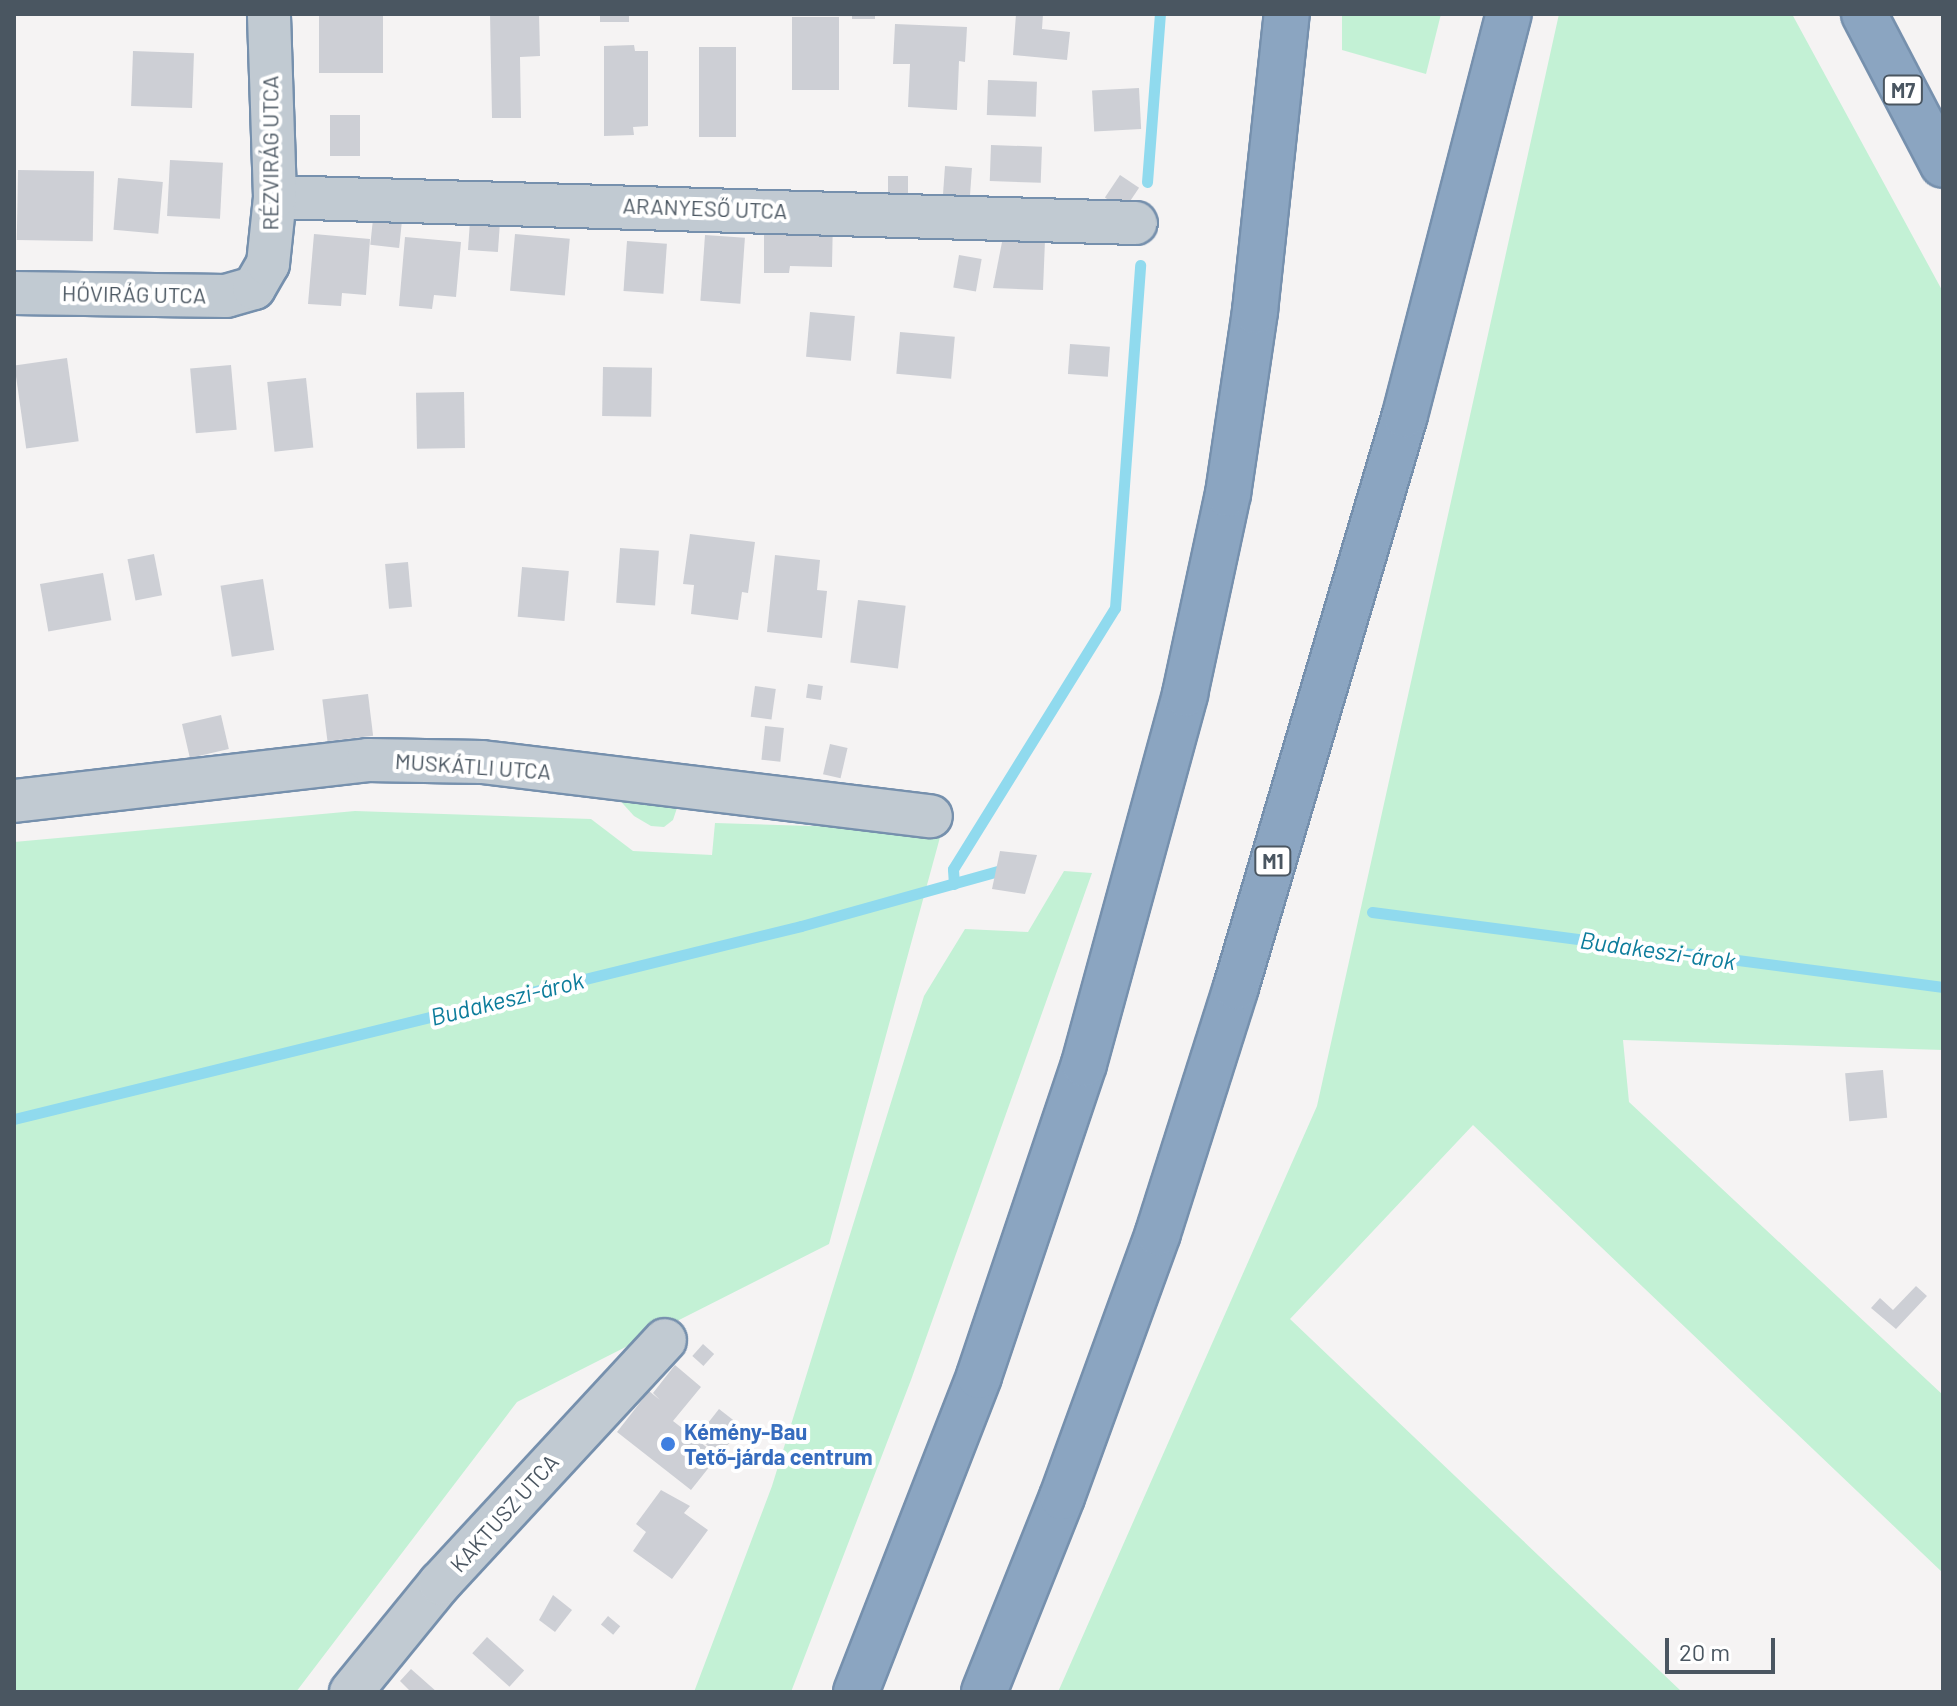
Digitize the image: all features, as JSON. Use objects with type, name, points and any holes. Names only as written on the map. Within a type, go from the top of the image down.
[{"type":"highway","points":[[856,1692],[979,1376],[1074,1094],[1185,694],[1228,494],[1244,387],[1287,14]]},
{"type":"highway","name":"M1","points":[[984,1692],[1062,1497],[1158,1233],[1227,1016],[1405,415],[1509,14]]},
{"type":"highway","name":"M7","points":[[1864,14],[1943,165]]},
{"type":"street","name":"RÉZVIRÁG UTCA","points":[[254,288],[268,264],[275,197],[269,14]]},
{"type":"street","name":"ARANYESŐ UTCA","points":[[275,197],[1136,223]]},
{"type":"street","name":"HÓVIRÁG UTCA","points":[[14,293],[226,296],[254,288]]},
{"type":"street","name":"MUSKÁTLI UTCA","points":[[14,801],[368,760],[482,762],[931,816]]},
{"type":"street","name":"KAKTUSZ UTCA","points":[[351,1692],[440,1583],[665,1340]]},
{"type":"green space","points":[[1342,14],[1441,14],[1426,74],[1342,50]]},
{"type":"green space","points":[[1559,14],[1792,14],[1943,292],[1943,1050],[1623,1040],[1629,1102],[1943,1395],[1943,1573],[1473,1125],[1290,1319],[1682,1692],[1058,1692],[1317,1106]]},
{"type":"green space","points":[[606,785],[672,799],[677,808],[673,820],[664,827],[651,826],[634,816]]},
{"type":"green space","points":[[355,811],[591,819],[633,851],[712,855],[715,823],[942,830],[829,1244],[517,1402],[296,1692],[14,1692],[14,842]]},
{"type":"green space","points":[[1064,871],[1092,873],[911,1380],[791,1692],[694,1692],[772,1486],[924,996],[965,929],[1028,932]]},
{"type":"building","points":[[319,14],[383,14],[383,73],[319,73]]},
{"type":"building","points":[[490,14],[539,14],[540,56],[520,57],[521,118],[492,118]]},
{"type":"building","points":[[600,14],[629,14],[629,22],[600,22]]},
{"type":"building","points":[[852,14],[875,14],[875,19],[852,19]]},
{"type":"building","points":[[1016,14],[1043,14],[1042,29],[1070,32],[1067,60],[1013,55]]},
{"type":"building","points":[[792,17],[839,17],[839,90],[792,90]]},
{"type":"building","points":[[895,24],[967,27],[965,62],[959,61],[957,110],[908,107],[910,64],[893,64]]},
{"type":"building","points":[[634,45],[635,51],[648,51],[648,126],[633,127],[634,135],[604,136],[604,46]]},
{"type":"building","points":[[699,47],[736,47],[736,137],[699,137]]},
{"type":"building","points":[[133,51],[194,53],[192,108],[131,106]]},
{"type":"building","points":[[988,80],[1037,82],[1036,117],[987,115]]},
{"type":"building","points":[[1139,88],[1141,129],[1094,131],[1092,90]]},
{"type":"building","points":[[330,115],[360,115],[360,156],[330,156]]},
{"type":"building","points":[[991,145],[1042,147],[1041,183],[990,181]]},
{"type":"building","points":[[170,160],[223,163],[220,219],[167,216]]},
{"type":"building","points":[[945,166],[972,168],[970,201],[943,199]]},
{"type":"building","points":[[18,170],[94,171],[93,241],[17,240]]},
{"type":"building","points":[[1120,175],[1139,188],[1124,210],[1105,197]]},
{"type":"building","points":[[888,176],[908,176],[908,195],[888,195]]},
{"type":"building","points":[[118,178],[163,182],[158,234],[113,230]]},
{"type":"building","points":[[833,217],[832,267],[790,266],[789,273],[764,273],[764,233],[790,234]]},
{"type":"building","points":[[373,219],[402,222],[399,248],[370,245]]},
{"type":"building","points":[[470,221],[500,223],[498,252],[468,250]]},
{"type":"building","points":[[314,234],[370,239],[366,295],[342,293],[341,306],[308,304]]},
{"type":"building","points":[[515,234],[570,239],[565,296],[510,291]]},
{"type":"building","points":[[705,235],[745,238],[740,304],[700,301]]},
{"type":"building","points":[[405,237],[461,242],[456,297],[434,295],[432,309],[399,306]]},
{"type":"building","points":[[1003,237],[1045,240],[1043,290],[993,288]]},
{"type":"building","points":[[627,241],[667,244],[663,294],[624,291]]},
{"type":"building","points":[[959,255],[982,259],[976,291],[953,287]]},
{"type":"building","points":[[810,312],[855,316],[851,361],[806,357]]},
{"type":"building","points":[[900,332],[955,337],[951,379],[896,374]]},
{"type":"building","points":[[1070,344],[1110,347],[1108,377],[1068,374]]},
{"type":"building","points":[[67,358],[79,441],[26,449],[15,365]]},
{"type":"building","points":[[231,365],[237,430],[196,433],[190,369]]},
{"type":"building","points":[[603,367],[652,368],[651,417],[602,416]]},
{"type":"building","points":[[306,378],[313,448],[275,452],[267,382]]},
{"type":"building","points":[[464,392],[465,448],[417,449],[416,393]]},
{"type":"building","points":[[690,534],[755,542],[748,593],[742,592],[738,620],[691,614],[694,585],[683,584]]},
{"type":"building","points":[[620,548],[659,551],[655,606],[616,603]]},
{"type":"building","points":[[154,554],[162,595],[136,600],[127,559]]},
{"type":"building","points":[[775,555],[820,560],[817,590],[827,591],[822,638],[767,632]]},
{"type":"building","points":[[408,562],[412,607],[389,609],[385,564]]},
{"type":"building","points":[[522,567],[569,571],[564,621],[518,617]]},
{"type":"building","points":[[103,573],[111,620],[48,631],[40,584]]},
{"type":"building","points":[[263,579],[274,650],[232,657],[221,586]]},
{"type":"building","points":[[858,600],[906,606],[898,668],[850,663]]},
{"type":"building","points":[[808,684],[823,686],[821,700],[806,698]]},
{"type":"building","points":[[755,686],[776,689],[771,720],[751,717]]},
{"type":"building","points":[[368,694],[373,736],[327,741],[322,700]]},
{"type":"building","points":[[221,715],[229,749],[190,758],[182,724]]},
{"type":"building","points":[[765,726],[784,728],[780,762],[761,760]]},
{"type":"building","points":[[830,744],[848,748],[841,778],[823,774]]},
{"type":"building","points":[[1000,851],[1037,855],[1025,894],[992,889]]},
{"type":"building","points":[[1883,1070],[1887,1118],[1849,1121],[1845,1073]]},
{"type":"building","points":[[1916,1286],[1927,1296],[1896,1329],[1871,1308],[1880,1298],[1893,1310]]},
{"type":"building","points":[[703,1344],[714,1354],[703,1366],[692,1356]]},
{"type":"building","name":"Kémény-Bau Tető-járda centrum","points":[[675,1365],[701,1387],[673,1421],[718,1456],[691,1490],[617,1432],[649,1391],[660,1400],[653,1393]]},
{"type":"building","points":[[719,1409],[742,1427],[720,1455],[697,1437]]},
{"type":"building","points":[[661,1490],[690,1506],[684,1513],[708,1530],[672,1579],[633,1551],[646,1532],[636,1524]]},
{"type":"building","points":[[553,1595],[572,1610],[555,1632],[539,1620]]},
{"type":"building","points":[[608,1616],[620,1626],[613,1635],[601,1624]]},
{"type":"building","points":[[487,1637],[524,1670],[509,1687],[472,1653]]},
{"type":"building","points":[[411,1669],[437,1692],[411,1692],[400,1681]]},
{"type":"waterway","points":[[1147,182],[1160,14]]},
{"type":"waterway","points":[[954,884],[953,869],[1115,608],[1140,265]]},
{"type":"waterway","name":"Budakeszi-árok","points":[[14,1119],[801,926],[998,871]]},
{"type":"waterway","name":"Budakeszi-árok","points":[[1372,912],[1943,987]]},
{"type":"place","name":"Kémény-Bau Tető-járda centrum","points":[[668,1444]]}]
